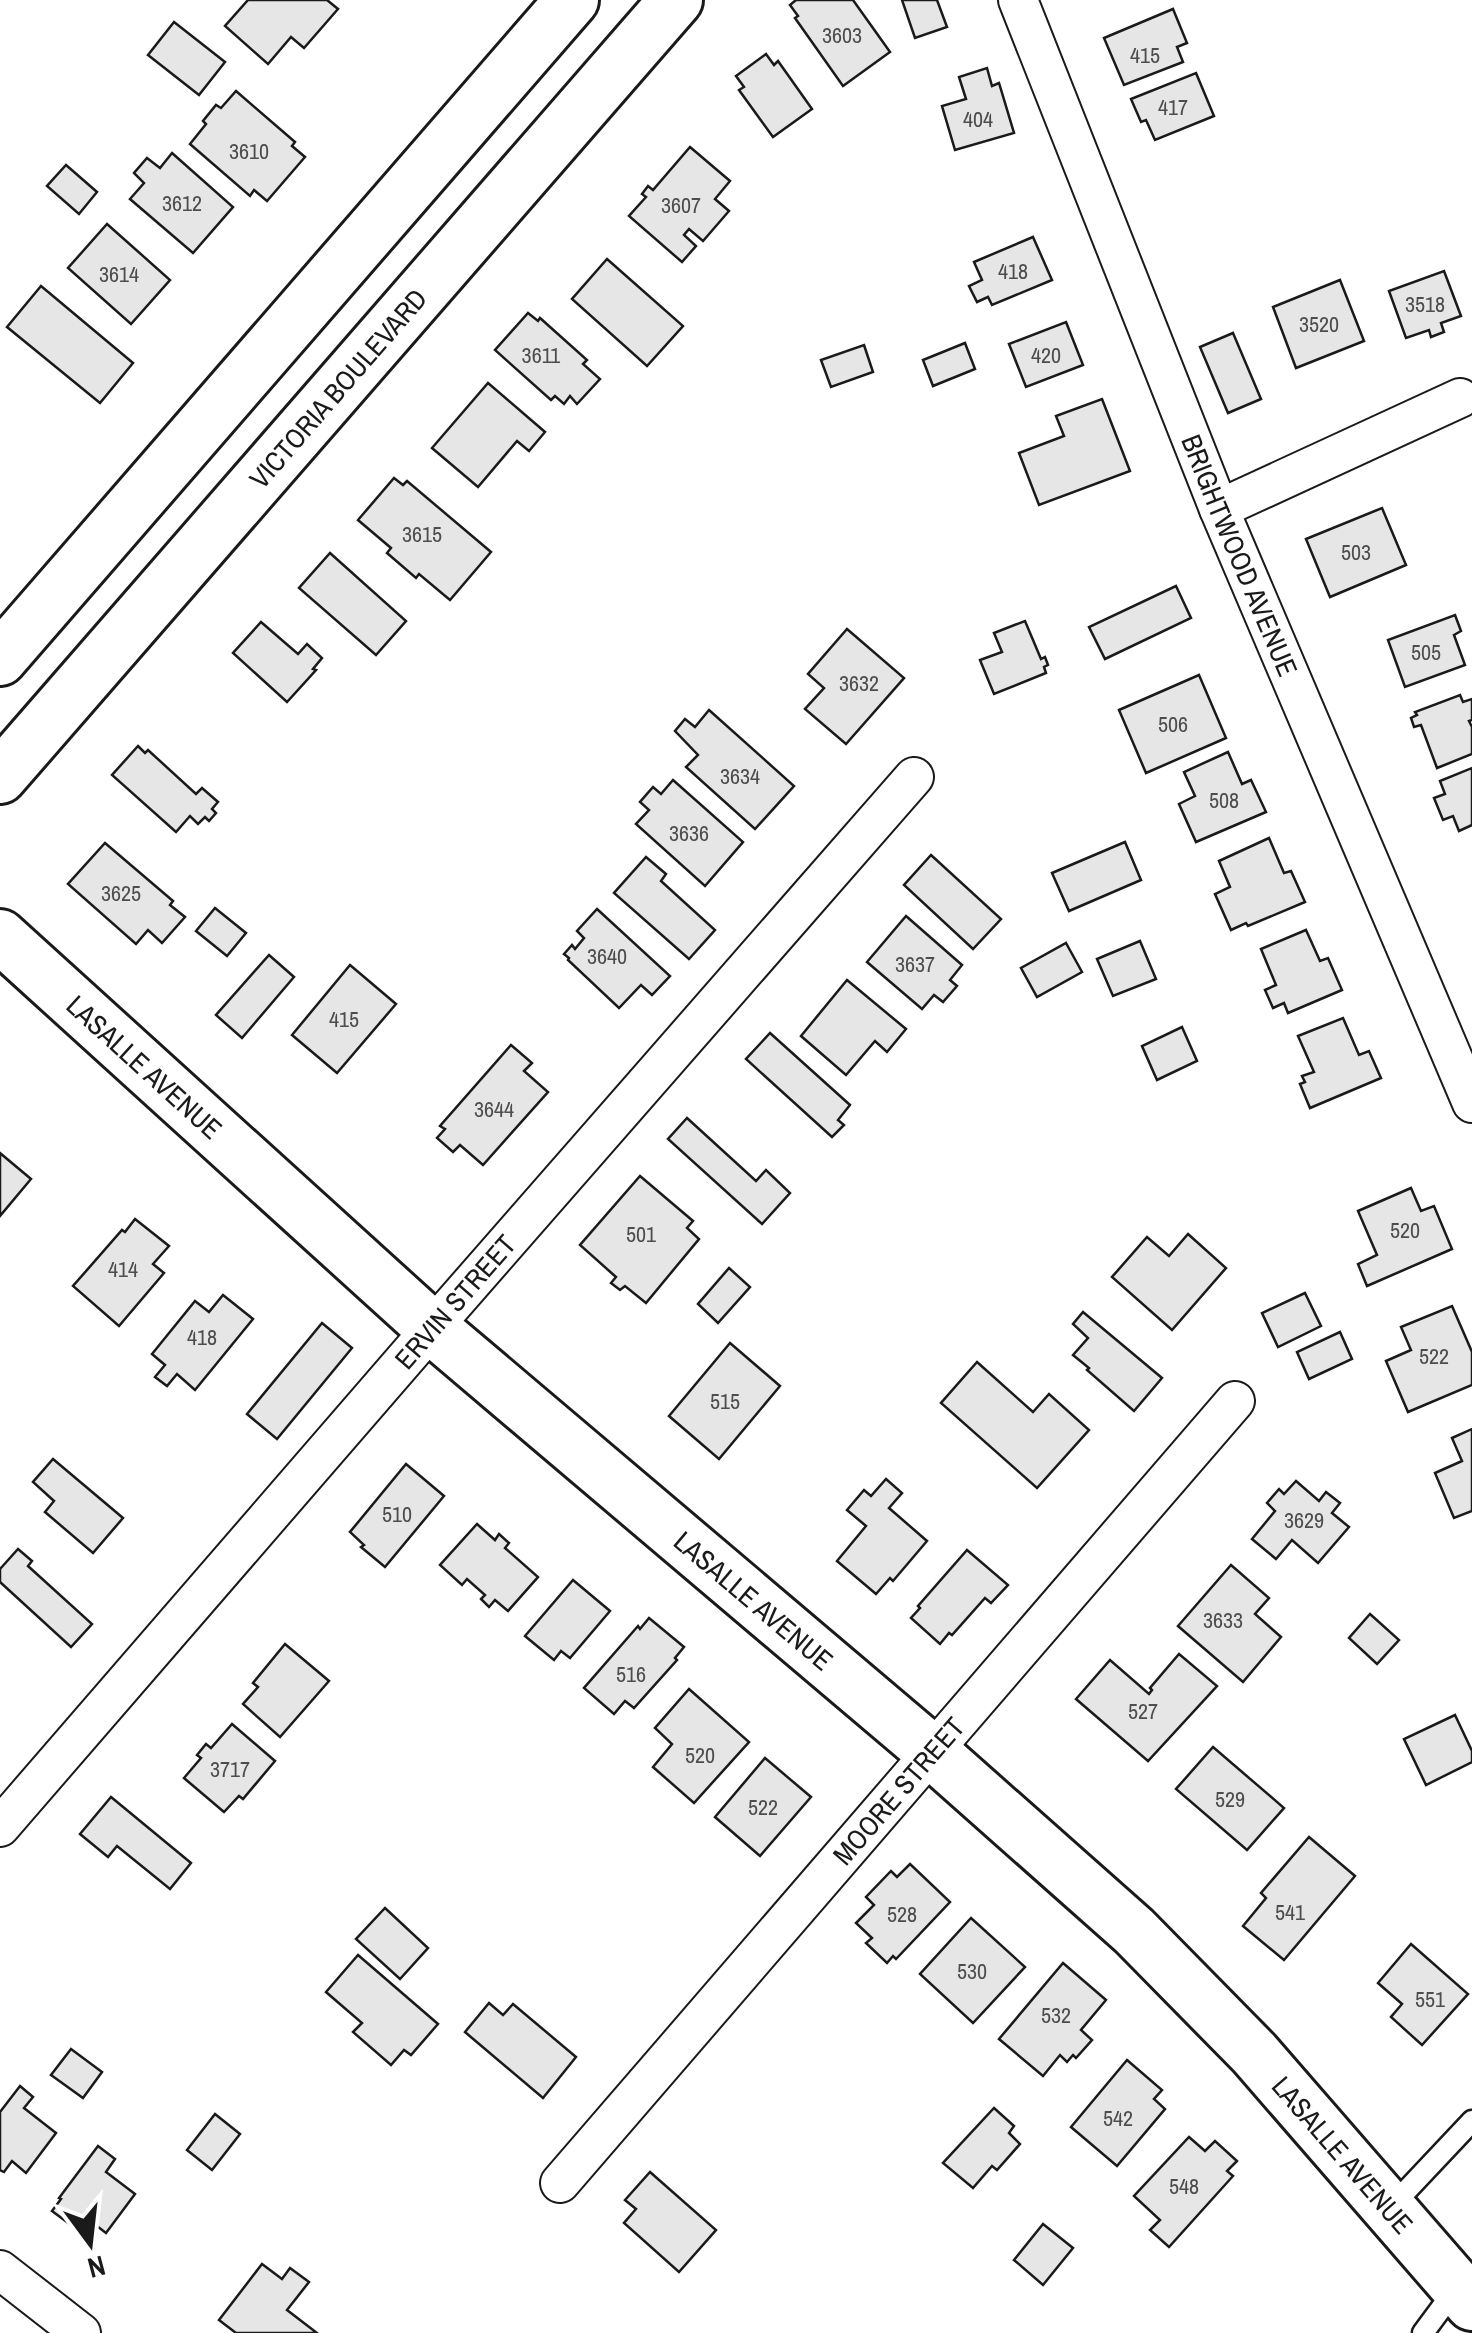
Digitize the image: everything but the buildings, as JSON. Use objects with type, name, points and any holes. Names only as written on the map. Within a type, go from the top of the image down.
[{"type":"main road","points":[[0,659],[572,0]]},
{"type":"main road","name":"VICTORIA BOULEVARD","points":[[0,777],[676,0]]},
{"type":"main road","name":"LASALLE AVENUE","points":[[0,936],[432,1328],[931,1752],[1134,1931],[1254,2053],[1467,2295]]},
{"type":"street","name":"BRIGHTWOOD AVENUE","points":[[1018,0],[1218,509],[1472,1103]]},
{"type":"street","points":[[1218,509],[1460,398]]},
{"type":"street","name":"ERVIN STREET","points":[[0,1827],[914,777]]},
{"type":"street","name":"MOORE STREET","points":[[560,2183],[1235,1401]]},
{"type":"street","points":[[0,2270],[82,2333]]},
{"type":"lane","points":[[1389,2208],[1472,2121]]},
{"type":"lane","points":[[1424,2333],[1467,2295]]}]
